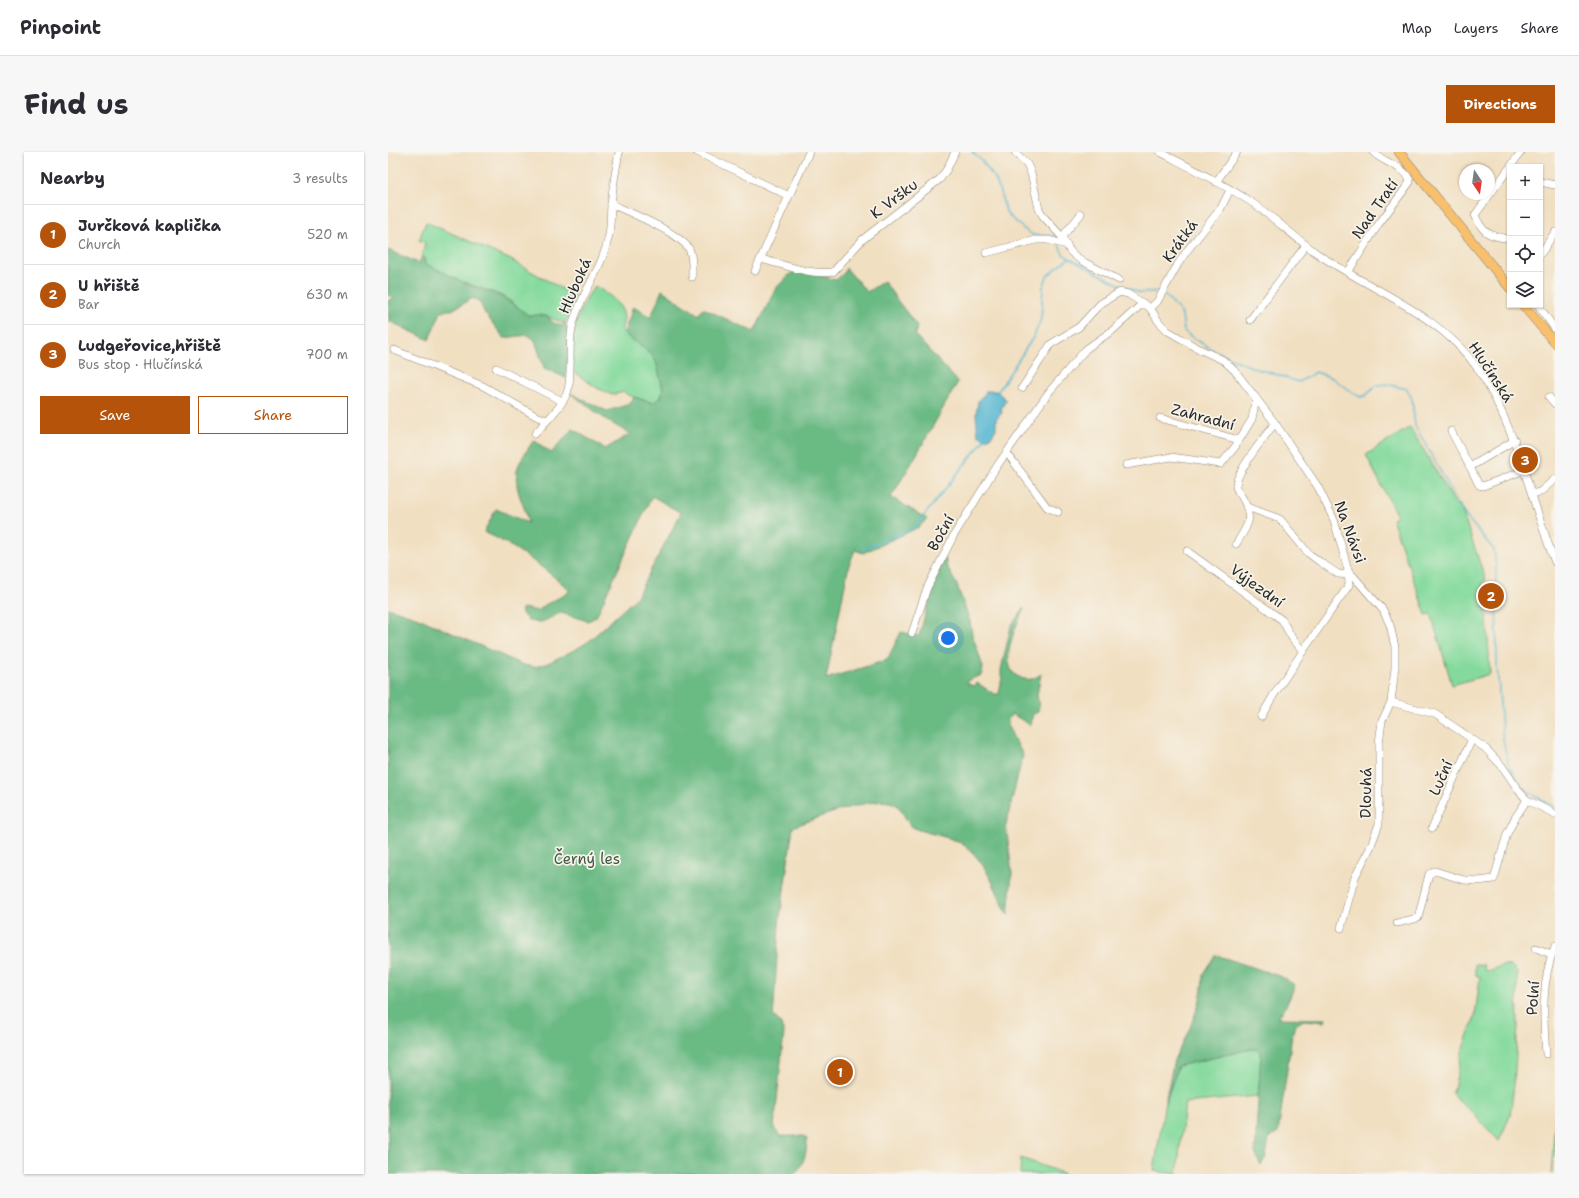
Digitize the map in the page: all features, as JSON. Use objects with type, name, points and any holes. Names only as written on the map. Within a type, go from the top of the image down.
[{"type":"main road","points":[[1399,152],[1507,284]]},
{"type":"main road","points":[[1526,308],[1555,343]]},
{"type":"street","name":"Hluboká","points":[[535,434],[562,401],[568,391],[570,371],[570,340],[573,323],[579,305],[609,238],[611,204],[619,152]]},
{"type":"street","points":[[696,152],[789,196]]},
{"type":"street","points":[[755,271],[809,152]]},
{"type":"street","name":"K Vršku","points":[[761,259],[799,270],[821,273],[833,272],[862,240],[940,179],[947,169],[955,152]]},
{"type":"street","points":[[1015,152],[1026,164],[1031,173],[1039,209],[1043,216],[1062,237]]},
{"type":"street","name":"Hlučínská","points":[[1160,152],[1260,208],[1306,245],[1348,272],[1426,318],[1461,347],[1488,385],[1515,440],[1555,562]]},
{"type":"street","points":[[1216,182],[1237,152]]},
{"type":"street","name":"Nad Tratí","points":[[1348,272],[1378,225],[1410,182],[1409,179],[1397,167],[1380,159],[1373,152]]},
{"type":"street","points":[[1514,164],[1522,152]]},
{"type":"street","points":[[1507,174],[1475,215],[1480,225],[1489,235],[1507,238]]},
{"type":"street","points":[[1543,183],[1555,186]]},
{"type":"street","name":"Krátká","points":[[1150,308],[1157,302],[1186,252],[1221,208],[1230,190]]},
{"type":"street","points":[[611,204],[642,218],[680,240],[689,249],[692,277]]},
{"type":"street","points":[[1062,244],[1062,237],[1082,214]]},
{"type":"street","points":[[1543,246],[1555,232]]},
{"type":"street","points":[[986,254],[1036,240],[1048,240],[1062,244],[1075,256],[1119,280]]},
{"type":"street","points":[[1250,320],[1306,245]]},
{"type":"street","name":"Na Návsi","points":[[1022,388],[1052,344],[1079,327],[1100,304],[1120,292],[1128,294],[1150,308],[1159,322],[1168,331],[1223,360],[1235,371],[1275,423],[1318,487],[1334,520],[1348,572],[1383,610],[1394,637],[1396,659],[1391,702]]},
{"type":"street","name":"Boční","points":[[912,633],[927,588],[954,535],[1006,453],[1049,392],[1086,349],[1113,330],[1143,303]]},
{"type":"street","points":[[1540,308],[1555,329]]},
{"type":"street","points":[[394,350],[483,386],[536,416],[547,420]]},
{"type":"street","points":[[496,368],[562,401]]},
{"type":"street","points":[[1549,397],[1555,404]]},
{"type":"street","name":"Zahradní","points":[[1126,465],[1171,457],[1221,464],[1239,440],[1252,419],[1256,398]]},
{"type":"street","name":"Zahradní","points":[[1160,418],[1239,440]]},
{"type":"street","points":[[1236,544],[1248,523],[1249,516],[1247,507],[1236,487],[1236,480],[1249,458],[1275,423]]},
{"type":"street","points":[[1451,431],[1479,484],[1483,486],[1525,470]]},
{"type":"street","points":[[1470,466],[1515,440]]},
{"type":"street","points":[[1006,453],[1047,507],[1058,512]]},
{"type":"street","points":[[1532,494],[1540,492],[1555,479]]},
{"type":"street","points":[[1042,514],[1047,507]]},
{"type":"street","points":[[1247,507],[1280,519],[1308,553],[1338,574],[1348,572],[1349,585],[1303,651],[1261,717]]},
{"type":"street","name":"Výjezdní","points":[[1187,551],[1282,620],[1292,638],[1303,651]]},
{"type":"street","points":[[1391,702],[1435,714],[1472,739],[1485,748],[1502,766],[1519,791],[1528,800],[1555,814]]},
{"type":"street","name":"Dlouhá","points":[[1341,928],[1355,877],[1370,848],[1379,824],[1379,743],[1382,721],[1391,702]]},
{"type":"street","name":"Luční","points":[[1432,828],[1472,739]]},
{"type":"street","points":[[1397,923],[1418,918],[1429,874],[1435,871],[1464,880],[1478,881],[1494,879],[1507,834],[1515,818],[1528,800]]},
{"type":"street","name":"Polní","points":[[1546,1054],[1543,1013],[1546,979],[1551,954],[1555,946]]},
{"type":"street","points":[[1536,948],[1551,954]]},
{"type":"green space","points":[[426,222],[509,259],[577,297],[573,312],[568,319],[562,323],[547,316],[529,316],[500,295],[461,281],[424,263],[425,258],[422,256],[425,243],[419,240]]},
{"type":"green space","points":[[388,250],[419,263],[422,256],[425,260],[424,263],[471,286],[502,297],[529,316],[547,316],[554,323],[562,326],[565,322],[569,334],[566,378],[544,368],[535,340],[528,335],[504,338],[484,312],[480,302],[473,298],[452,310],[441,312],[429,340],[389,321],[388,301],[393,297],[388,295]]},
{"type":"green space","name":"Černý les","points":[[846,268],[867,292],[884,281],[917,326],[915,335],[958,382],[891,497],[927,519],[919,527],[863,553],[855,550],[849,565],[826,679],[887,660],[901,632],[919,636],[942,556],[946,560],[946,565],[957,585],[970,622],[972,634],[983,667],[982,675],[968,680],[968,684],[974,686],[977,683],[994,694],[999,694],[1002,677],[1001,670],[1011,626],[1024,608],[1010,645],[1010,665],[1013,673],[1024,679],[1031,679],[1041,674],[1037,695],[1039,706],[1038,712],[1033,714],[1030,725],[1012,714],[1008,719],[1008,727],[1023,755],[1006,824],[1012,874],[1008,915],[988,874],[975,855],[957,841],[914,828],[910,825],[899,807],[895,804],[875,802],[860,805],[793,827],[779,924],[773,1015],[780,1023],[784,1032],[774,1128],[780,1136],[803,1136],[807,1139],[804,1158],[801,1166],[795,1174],[388,1174],[388,608],[416,617],[523,665],[535,667],[548,663],[589,641],[636,598],[681,513],[652,496],[596,617],[588,621],[561,613],[541,622],[533,622],[528,620],[522,613],[521,610],[523,608],[538,611],[545,605],[568,593],[569,589],[518,550],[484,532],[496,509],[528,523],[516,480],[518,466],[534,440],[551,453],[573,429],[605,449],[630,434],[608,421],[570,393],[607,411],[630,404],[634,397],[653,403],[661,397],[663,392],[662,385],[655,360],[647,350],[631,340],[624,333],[633,307],[651,317],[662,290],[699,315],[703,308],[754,332],[776,288],[791,273],[813,274],[836,280],[844,273]]},
{"type":"green space","points":[[595,286],[614,299],[621,308],[624,319],[622,331],[653,357],[658,367],[662,391],[662,395],[657,401],[653,403],[628,395],[624,392],[612,395],[597,388],[572,371],[575,326],[581,309]]},
{"type":"green space","points":[[1410,427],[1457,506],[1460,505],[1486,581],[1482,582],[1486,601],[1490,674],[1452,685],[1431,614],[1426,615],[1392,519],[1397,516],[1366,455]]},
{"type":"green space","points":[[1216,955],[1282,977],[1295,985],[1287,1004],[1278,1018],[1326,1019],[1325,1022],[1304,1020],[1295,1025],[1292,1035],[1278,1133],[1269,1138],[1266,1157],[1261,1165],[1255,1153],[1261,1051],[1251,1049],[1178,1066],[1164,1107],[1174,1060],[1189,1030],[1199,1004],[1203,975]]},
{"type":"green space","points":[[1475,964],[1483,965],[1485,971],[1506,965],[1513,968],[1517,973],[1518,1025],[1514,1085],[1510,1116],[1499,1141],[1471,1111],[1452,1094],[1463,1048],[1475,1016],[1480,977],[1475,975]]},
{"type":"green space","points":[[1251,1049],[1262,1051],[1258,1096],[1185,1103],[1177,1174],[1154,1171],[1164,1107],[1178,1066]]},
{"type":"green space","points":[[1555,1121],[1555,1158],[1553,1159],[1551,1174]]},
{"type":"green space","points":[[1021,1158],[1065,1174],[1020,1174]]},
{"type":"water","points":[[987,391],[997,391],[1006,400],[1001,409],[1002,413],[996,419],[996,429],[991,437],[985,439],[978,435],[976,415],[978,401]]},
{"type":"waterway","points":[[972,152],[982,161],[996,180],[1007,214],[1033,235],[1057,236],[1058,240]]},
{"type":"waterway","points":[[1059,245],[1063,254],[1116,283],[1140,293],[1160,291]]},
{"type":"waterway","points":[[997,393],[1034,336],[1041,319],[1043,288],[1047,276],[1069,258]]},
{"type":"waterway","points":[[1164,294],[1182,315],[1184,331],[1211,349],[1256,369],[1299,382],[1316,372],[1332,378],[1360,397],[1365,396],[1377,385],[1386,384],[1407,389],[1412,399],[1415,426],[1465,515],[1494,550],[1496,566],[1497,666],[1503,740],[1509,766],[1521,786],[1555,808]]},
{"type":"waterway","points":[[862,549],[915,527],[985,439]]},
{"type":"place","name":"Ludgeřovice,hřiště","points":[[1525,460]]},
{"type":"place","name":"U hřiště","points":[[1491,596]]},
{"type":"place","name":"Jurčková kaplička","points":[[840,1072]]}]
